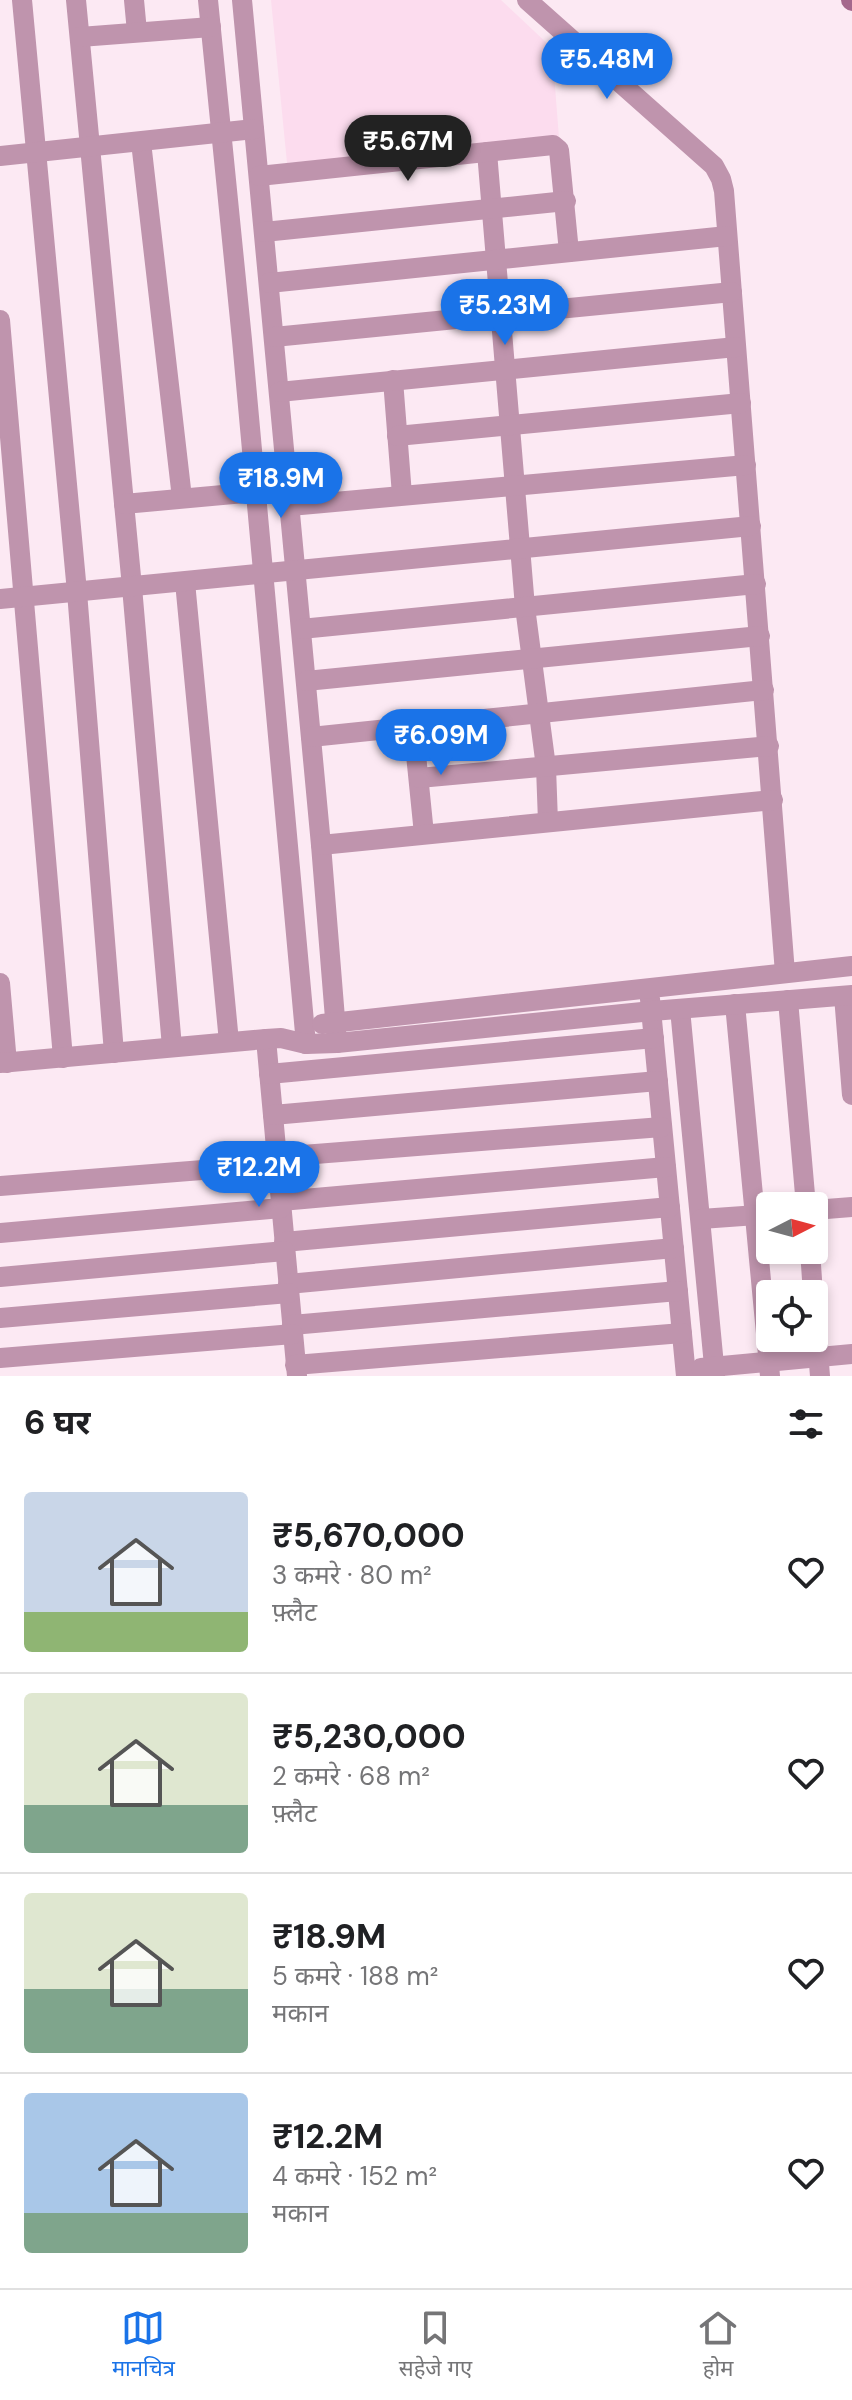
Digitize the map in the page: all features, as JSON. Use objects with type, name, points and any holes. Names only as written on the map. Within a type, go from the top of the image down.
[{"type":"street","points":[[22,0],[77,592],[114,1053]]},
{"type":"street","points":[[76,0],[172,1047]]},
{"type":"street","points":[[134,0],[137,32]]},
{"type":"street","points":[[208,0],[305,1036]]},
{"type":"street","points":[[242,0],[337,1043]]},
{"type":"street","points":[[527,0],[714,166],[721,179],[785,973]]},
{"type":"street","points":[[80,37],[211,27]]},
{"type":"street","points":[[0,156],[254,129]]},
{"type":"street","points":[[141,142],[182,498]]},
{"type":"street","points":[[259,176],[556,146],[566,201],[569,252]]},
{"type":"street","points":[[487,152],[494,259],[502,313],[508,425],[525,607],[546,767],[548,822]]},
{"type":"street","points":[[264,232],[566,201]]},
{"type":"street","points":[[269,283],[727,236]]},
{"type":"street","points":[[274,337],[732,292]]},
{"type":"street","points":[[0,320],[63,1058]]},
{"type":"street","points":[[279,392],[736,347]]},
{"type":"street","points":[[393,380],[402,495]]},
{"type":"street","points":[[397,436],[741,403]]},
{"type":"street","points":[[290,506],[746,465]]},
{"type":"street","points":[[124,504],[256,492]]},
{"type":"street","points":[[0,599],[751,526]]},
{"type":"street","points":[[185,582],[229,1042]]},
{"type":"street","points":[[301,629],[756,584]]},
{"type":"street","points":[[306,681],[760,636]]},
{"type":"street","points":[[311,737],[764,690]]},
{"type":"street","points":[[413,725],[424,834]]},
{"type":"street","points":[[419,778],[769,746]]},
{"type":"street","points":[[321,845],[773,800]]},
{"type":"street","points":[[305,1036],[335,1021],[852,966]]},
{"type":"street","points":[[0,983],[4,1063],[305,1036],[337,1043],[652,1011],[848,996],[852,1095]]},
{"type":"street","points":[[649,987],[686,1373],[820,1367],[852,1354]]},
{"type":"street","points":[[788,1000],[805,1192]]},
{"type":"street","points":[[735,1004],[760,1192]]},
{"type":"street","points":[[680,1009],[714,1371]]},
{"type":"street","points":[[273,1038],[269,1074],[296,1370],[682,1333]]},
{"type":"street","points":[[269,1074],[654,1038]]},
{"type":"street","points":[[273,1115],[658,1081]]},
{"type":"street","points":[[0,1186],[662,1127]]},
{"type":"street","points":[[0,1233],[666,1167]]},
{"type":"street","points":[[0,1277],[670,1207]]},
{"type":"street","points":[[828,1209],[852,1207]]},
{"type":"street","points":[[701,1219],[756,1215]]},
{"type":"street","points":[[0,1318],[674,1248]]},
{"type":"street","points":[[765,1264],[770,1369]]},
{"type":"street","points":[[0,1358],[678,1291]]},
{"type":"shaded area","points":[[271,0],[501,0],[552,48],[559,138],[287,163]]}]
